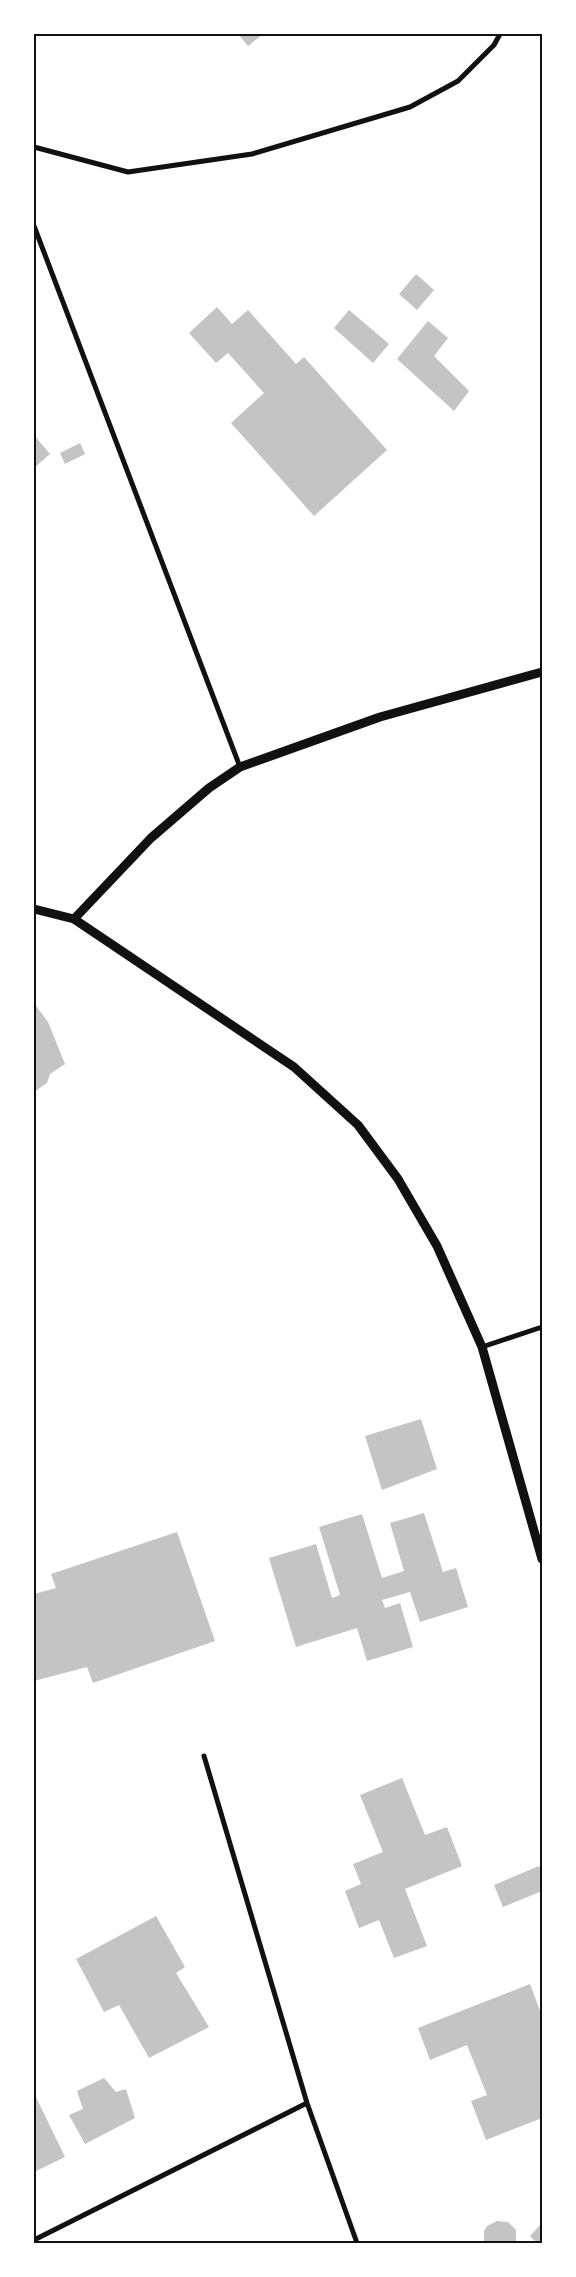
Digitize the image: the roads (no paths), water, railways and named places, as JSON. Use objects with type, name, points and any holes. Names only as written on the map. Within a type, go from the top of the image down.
[{"type":"street","points":[[34,147],[128,172],[252,154],[410,107],[458,81],[494,45],[500,34]]},
{"type":"street","points":[[34,226],[240,767]]},
{"type":"street","points":[[74,919],[151,838],[209,788],[240,767],[380,717],[542,672]]},
{"type":"street","points":[[34,909],[74,919],[294,1067],[358,1125],[398,1179],[437,1246],[482,1347],[542,1560]]},
{"type":"street","points":[[482,1347],[542,1327]]},
{"type":"street","points":[[204,1756],[307,2103],[357,2243]]},
{"type":"street","points":[[34,2240],[307,2103]]}]
